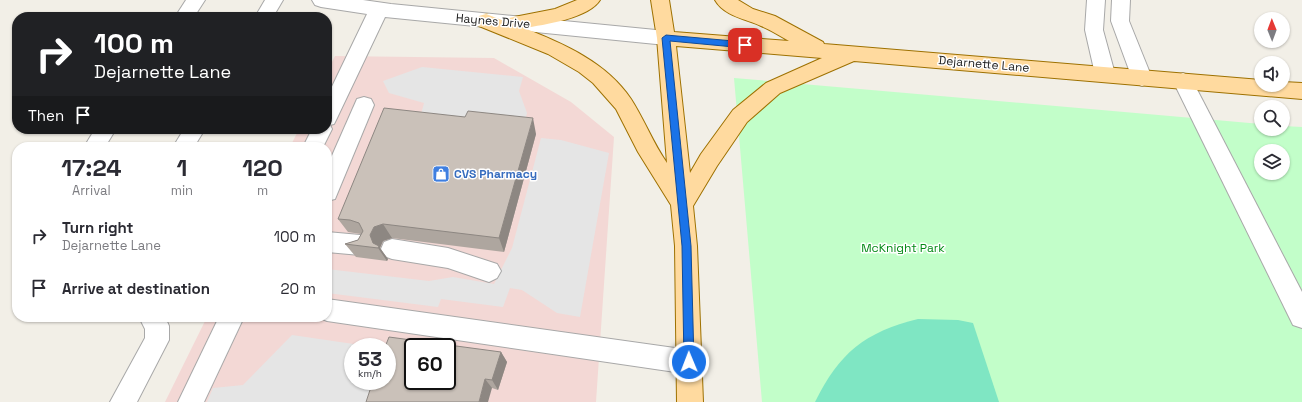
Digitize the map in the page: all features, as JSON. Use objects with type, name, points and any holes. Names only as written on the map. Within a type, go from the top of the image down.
[{"type":"main road","points":[[516,23],[542,19],[562,13],[591,0]]},
{"type":"main road","points":[[660,0],[666,38],[683,204],[686,246],[690,402]]},
{"type":"main road","points":[[724,0],[746,14],[768,21],[824,51]]},
{"type":"main road","points":[[486,20],[554,49],[586,66],[613,90],[630,114],[645,146],[683,204]]},
{"type":"main road","name":"Dejarnette Lane","points":[[666,38],[1302,91]]},
{"type":"main road","points":[[683,204],[709,160],[740,116],[774,88],[853,54]]},
{"type":"street","points":[[188,12],[196,0]]},
{"type":"street","points":[[267,12],[274,0]]},
{"type":"street","name":"Haynes Drive","points":[[320,0],[379,9],[666,38]]},
{"type":"street","points":[[1096,0],[1094,30],[1105,74]]},
{"type":"street","points":[[1122,0],[1120,21],[1142,78]]},
{"type":"street","points":[[332,108],[379,9]]},
{"type":"street","points":[[1183,81],[1302,317]]},
{"type":"street","points":[[332,180],[364,105]]},
{"type":"street","points":[[332,242],[360,245]]},
{"type":"street","points":[[392,249],[448,258],[489,271]]},
{"type":"street","points":[[332,311],[689,362]]},
{"type":"street","points":[[123,402],[157,340],[157,326],[154,322]]},
{"type":"street","points":[[191,402],[230,322]]},
{"type":"shaded area","points":[[335,56],[494,58],[571,102],[614,137],[596,402],[165,402],[205,322],[332,322],[332,142],[292,142],[296,134],[332,134],[332,62]]},
{"type":"shaded area","points":[[422,67],[523,77],[519,91],[527,113],[523,130],[420,118],[424,103],[389,93],[383,81]]},
{"type":"shaded area","points":[[541,138],[561,140],[609,153],[580,317],[557,313],[522,290],[510,288],[503,307],[441,299],[438,307],[332,294],[332,270],[429,281],[453,277],[494,284],[512,248]]},
{"type":"shaded area","points":[[292,335],[344,343],[344,390],[375,390],[371,402],[207,402],[213,388],[243,385]]},
{"type":"green space","name":"McKnight Park","points":[[734,78],[1254,123],[1254,136],[1290,136],[1290,126],[1302,127],[1302,402],[762,402]]},
{"type":"green space","points":[[918,319],[958,320],[973,323],[999,402],[815,402],[834,370],[856,347],[868,338],[883,331],[899,324]]},
{"type":"building","points":[[384,108],[465,117],[468,111],[533,118],[499,238],[383,224],[374,227],[370,235],[373,243],[379,246],[378,248],[345,244],[358,240],[363,231],[359,223],[350,220],[338,219]]},
{"type":"building","points":[[389,337],[404,339],[404,390],[456,390],[456,346],[501,352],[492,380],[485,379],[479,402],[366,402],[370,390],[396,390],[396,338]]},
{"type":"place","name":"CVS Pharmacy","points":[[441,174]]},
{"type":"route","points":[[689,362],[686,246],[666,38],[745,45]]}]
